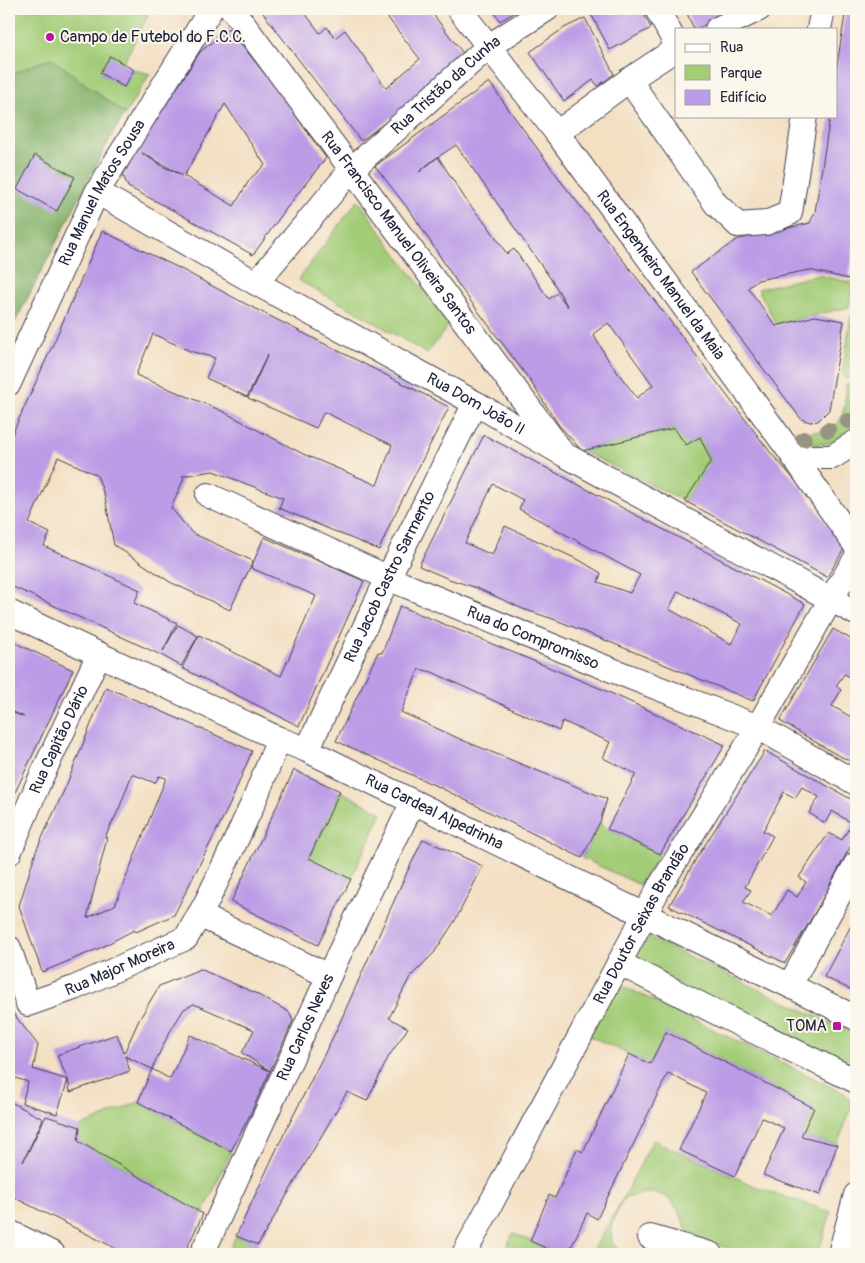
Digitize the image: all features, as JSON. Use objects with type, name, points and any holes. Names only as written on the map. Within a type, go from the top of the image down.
[{"type":"street","name":"Rua Manuel Matos Sousa","points":[[9,383],[97,192],[211,9]]},
{"type":"street","name":"Rua Francisco Manuel Oliveira Santos","points":[[232,9],[565,455]]},
{"type":"street","name":"Rua Engenheiro Manuel da Maia","points":[[459,9],[557,133],[794,457],[856,546]]},
{"type":"street","name":"Rua Tristão da Cunha","points":[[256,283],[352,169],[489,46],[547,9]]},
{"type":"street","points":[[658,9],[675,42]]},
{"type":"street","points":[[719,28],[759,9]]},
{"type":"street","points":[[819,28],[822,9]]},
{"type":"street","points":[[557,133],[628,80],[675,50]]},
{"type":"street","points":[[628,80],[716,204],[738,225],[766,223],[790,213],[805,118]]},
{"type":"street","name":"Rua Dom João II","points":[[97,192],[565,455],[856,613]]},
{"type":"street","name":"Rua Jacob Castro Sarmento","points":[[307,750],[388,578],[475,403]]},
{"type":"street","points":[[794,457],[832,457],[856,442]]},
{"type":"street","name":"Rua do Compromisso","points":[[208,495],[388,578],[758,728],[856,782]]},
{"type":"street","name":"Rua Doutor Seixas Brandão","points":[[464,1254],[620,963],[644,914],[758,728],[856,558]]},
{"type":"street","name":"Rua Cardeal Alpedrinha","points":[[9,612],[279,739],[307,750],[856,1018]]},
{"type":"street","name":"Rua Capitão Dário","points":[[9,853],[38,784],[99,654]]},
{"type":"street","name":"Rua Major Moreira","points":[[9,948],[28,1004],[74,988],[186,938],[254,801],[279,739]]},
{"type":"street","name":"Rua Carlos Neves","points":[[202,1254],[368,892],[413,802]]},
{"type":"street","points":[[790,985],[856,864]]},
{"type":"street","points":[[199,915],[329,976]]},
{"type":"street","points":[[620,963],[856,1081]]},
{"type":"street","points":[[840,1254],[856,1195]]},
{"type":"street","points":[[9,1232],[52,1254]]},
{"type":"street","points":[[650,1237],[710,1254]]},
{"type":"green space","points":[[9,9],[151,9],[123,64],[100,73],[124,87],[134,70],[150,74],[125,114],[51,58],[9,75]]},
{"type":"green space","points":[[51,58],[125,114],[112,135],[9,334],[9,75]]},
{"type":"green space","points":[[358,200],[405,266],[450,323],[427,354],[364,316],[298,280]]},
{"type":"green space","points":[[818,275],[853,283],[849,307],[776,324],[758,289]]},
{"type":"green space","points":[[851,316],[856,318],[856,330],[848,379],[842,377]]},
{"type":"green space","points":[[846,384],[856,386],[857,413],[853,430],[847,436],[832,443],[798,443],[790,431],[827,430],[840,420],[845,400]]},
{"type":"green space","points":[[674,428],[686,444],[700,437],[711,461],[685,501],[582,451]]},
{"type":"green space","points":[[340,791],[382,813],[351,879],[309,859]]},
{"type":"green space","points":[[600,822],[607,829],[660,854],[640,885],[582,858]]},
{"type":"green space","points":[[635,931],[856,1035],[856,1068],[628,961]]},
{"type":"green space","points":[[615,982],[844,1093],[853,1104],[837,1145],[801,1136],[814,1108],[666,1032],[650,1064],[583,1033]]},
{"type":"green space","points":[[138,1102],[231,1151],[203,1214],[78,1141],[80,1127]]},
{"type":"green space","points":[[653,1140],[759,1188],[831,1212],[818,1254],[751,1254],[690,1238],[680,1213],[674,1204],[659,1194],[649,1193],[622,1200]]},
{"type":"green space","points":[[622,1200],[611,1227],[612,1243],[623,1254],[591,1254]]},
{"type":"green space","points":[[513,1233],[559,1254],[505,1254]]},
{"type":"green space","points":[[236,1236],[258,1245],[253,1254],[227,1254]]},
{"type":"building","points":[[260,9],[311,9],[305,13],[320,33],[327,27],[335,38],[345,30],[386,88],[420,59],[381,9],[429,9],[465,56],[413,101],[361,141]]},
{"type":"building","points":[[492,9],[521,9],[500,21]]},
{"type":"building","points":[[596,9],[641,9],[651,28],[610,50],[590,12]]},
{"type":"building","points":[[685,9],[737,9],[698,28],[694,28]]},
{"type":"building","points":[[846,9],[856,9],[856,231],[849,279],[809,270],[758,280],[748,288],[776,326],[815,316],[844,321],[829,410],[818,421],[810,422],[801,419],[691,272],[736,240],[810,223],[815,212],[830,118],[838,118],[838,59]]},
{"type":"building","points":[[585,18],[614,74],[598,86],[593,80],[564,101],[530,52],[564,28]]},
{"type":"building","points":[[229,28],[278,91],[326,158],[253,255],[128,187],[123,175],[200,52]],"holes":[[[225,104],[265,165],[250,179],[234,206],[184,176]],[[142,153],[182,175],[164,167]]]},
{"type":"building","points":[[110,56],[134,70],[124,87],[100,73]]},
{"type":"building","points":[[489,82],[563,184],[770,452],[801,487],[844,549],[827,577],[685,501],[711,461],[700,437],[686,445],[674,428],[582,451],[558,424],[529,379],[460,287],[413,215],[375,166]],"holes":[[[456,145],[553,282],[568,307],[557,293],[549,299],[514,249],[507,254],[488,226],[468,203],[438,157]],[[608,323],[653,385],[637,398],[609,361],[593,334]]]},
{"type":"building","points":[[35,155],[75,177],[57,211],[17,189]]},
{"type":"building","points":[[102,231],[179,268],[449,407],[391,522],[379,550],[279,508],[283,498],[213,471],[182,476],[184,478],[171,508],[192,533],[253,561],[230,610],[170,582],[114,545],[105,497],[97,475],[58,457],[29,523],[50,533],[44,546],[140,590],[134,603],[177,623],[163,651],[178,625],[198,636],[181,666],[9,585],[9,441]],"holes":[[[153,334],[190,351],[215,358],[206,378],[247,397],[268,354],[248,398],[316,428],[324,412],[392,445],[377,485],[303,454],[222,411],[136,375]]]},
{"type":"building","points":[[484,435],[805,604],[753,701],[419,566]],"holes":[[[493,484],[523,500],[519,509],[640,575],[630,593],[598,582],[601,573],[579,560],[505,526],[492,555],[465,543]],[[678,591],[742,624],[731,644],[669,609]]]},
{"type":"building","points":[[264,537],[364,581],[299,726],[182,668],[199,635],[281,676],[316,596],[251,568]]},
{"type":"building","points":[[400,606],[604,690],[725,745],[660,854],[607,829],[636,774],[603,758],[610,742],[562,721],[559,731],[432,672],[419,669],[401,712],[462,740],[607,799],[600,822],[582,858],[441,788],[336,741],[378,652],[382,653]]},
{"type":"building","points":[[833,629],[856,642],[856,680],[844,674],[836,686],[841,690],[832,706],[853,718],[856,711],[856,764],[780,721]]},
{"type":"building","points":[[9,640],[73,670],[9,805],[9,711],[24,717],[9,710]]},
{"type":"building","points":[[106,687],[252,751],[230,804],[174,915],[136,932],[134,930],[100,948],[42,972],[19,906],[36,851],[66,786]],"holes":[[[132,774],[155,783],[159,776],[166,778],[115,905],[87,918],[107,838],[105,837],[119,809]]]},
{"type":"building","points":[[765,751],[856,802],[856,836],[817,909],[785,963],[669,906],[696,859]],"holes":[[[802,787],[819,797],[809,813],[825,823],[832,811],[852,823],[842,840],[829,833],[799,877],[806,882],[797,897],[787,890],[772,916],[743,902],[751,890],[745,887],[773,836],[763,831],[784,792],[795,798]]]},
{"type":"building","points":[[294,770],[340,791],[309,858],[351,879],[318,945],[231,902]]},
{"type":"building","points":[[423,839],[483,866],[456,919],[434,953],[410,977],[389,1018],[408,1028],[389,1056],[367,1101],[347,1092],[258,1245],[236,1236],[279,1144],[336,1031]]},
{"type":"building","points":[[856,916],[856,992],[824,977]]},
{"type":"building","points":[[200,969],[253,992],[289,1012],[293,1021],[270,1071],[242,1053],[254,1030],[194,1004],[184,1009],[168,1035],[152,1069],[125,1056],[130,1071],[70,1092],[68,1080],[57,1055],[117,1034],[124,1053],[139,1020],[159,986]]},
{"type":"building","points":[[9,1008],[38,1045],[33,1069],[68,1080],[57,1114],[22,1103],[28,1082],[9,1076]]},
{"type":"building","points":[[666,1032],[814,1108],[801,1136],[837,1145],[820,1195],[763,1175],[784,1128],[762,1118],[735,1176],[679,1150],[706,1093],[668,1073],[597,1219],[587,1213],[568,1254],[559,1254],[530,1241],[549,1195],[555,1198],[577,1149],[583,1152],[629,1054],[650,1064]]},
{"type":"building","points":[[190,1035],[270,1071],[231,1151],[138,1102],[152,1069],[170,1079]]},
{"type":"building","points":[[9,1101],[43,1119],[23,1162],[46,1116],[80,1127],[78,1141],[203,1214],[184,1254],[127,1254],[9,1195]]},
{"type":"place","name":"Campo de Futebol do F.C.C.","points":[[50,37]]},
{"type":"place","name":"TOMA","points":[[837,1026]]}]
